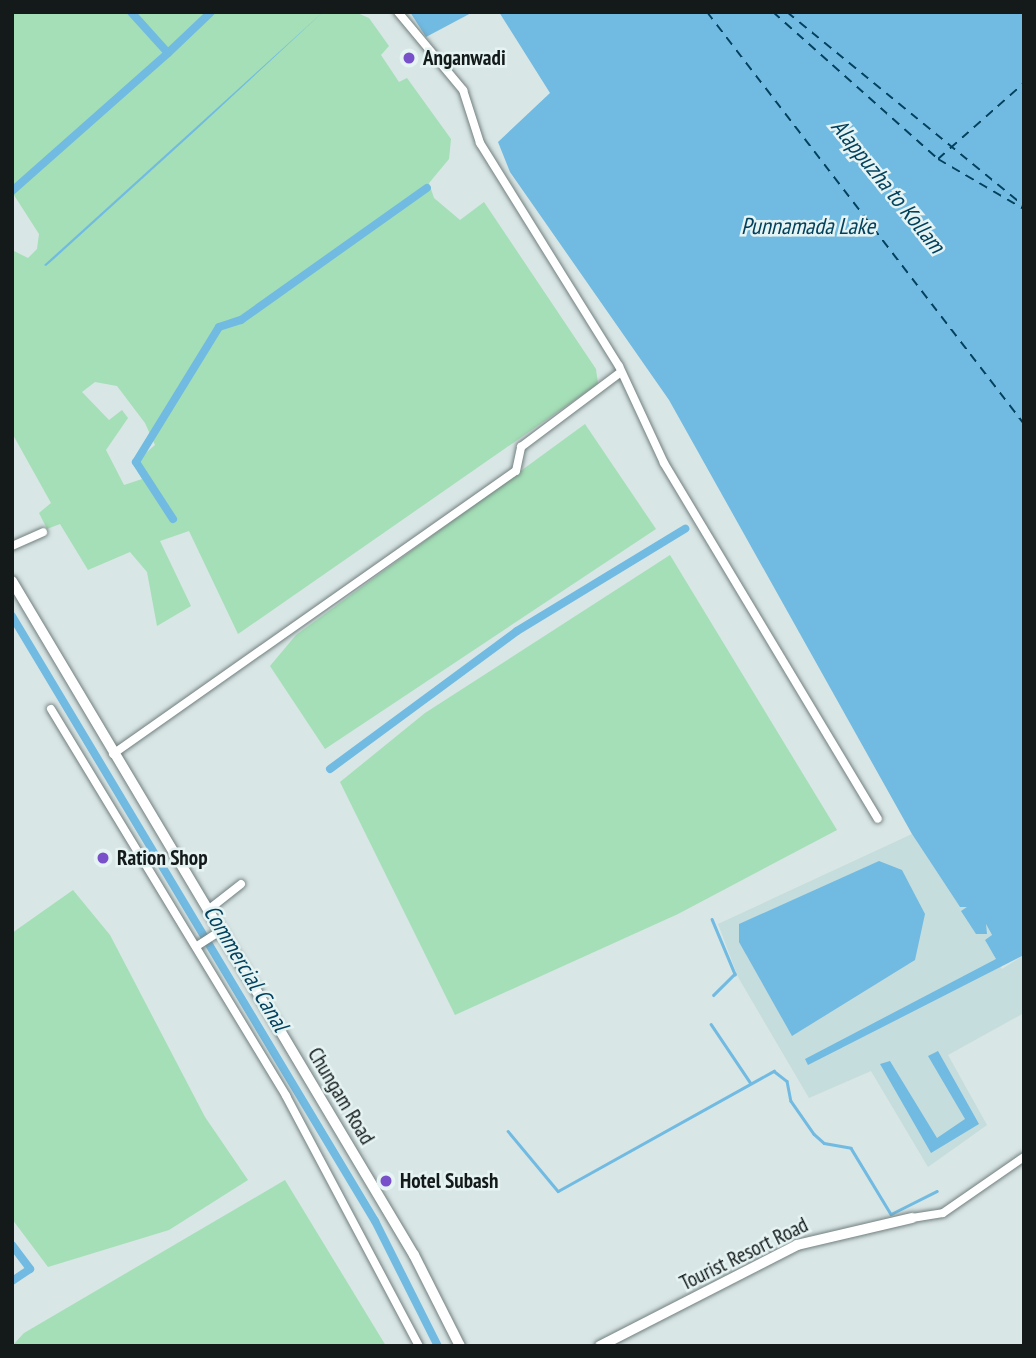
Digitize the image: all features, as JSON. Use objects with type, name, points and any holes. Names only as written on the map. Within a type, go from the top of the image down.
[{"type":"main road","name":"Chungam Road","points":[[12,581],[208,910],[217,933],[414,1255],[460,1346]]},
{"type":"street","points":[[398,12],[463,90],[480,144],[621,372],[664,463],[878,818]]},
{"type":"street","points":[[114,754],[516,471],[521,447],[621,372]]},
{"type":"street","points":[[12,546],[43,532]]},
{"type":"street","points":[[51,709],[198,946],[419,1346]]},
{"type":"street","points":[[208,910],[241,884]]},
{"type":"street","points":[[198,946],[217,933]]},
{"type":"street","points":[[912,1218],[943,1213],[1024,1157]]},
{"type":"street","name":"Tourist Resort Road","points":[[600,1346],[797,1245],[912,1218]]},
{"type":"shaded area","points":[[912,834],[960,907],[965,904],[986,924],[992,936],[985,940],[1002,969],[1024,955],[1024,1013],[948,1055],[987,1125],[928,1167],[871,1071],[809,1098],[738,977],[718,924]]},
{"type":"green space","points":[[12,12],[355,12],[369,18],[389,46],[381,55],[399,82],[407,78],[451,139],[449,159],[429,183],[434,198],[460,220],[484,202],[596,369],[598,384],[238,634],[189,531],[160,541],[191,606],[157,626],[147,572],[130,552],[88,570],[60,524],[47,529],[39,513],[51,503],[12,433],[12,250],[28,258],[37,249],[39,234],[12,192]],"holes":[[[95,382],[117,386],[145,423],[155,445],[133,464],[142,479],[124,485],[106,450],[128,418],[122,410],[109,420],[82,392]]]},
{"type":"green space","points":[[585,424],[656,529],[325,749],[270,666],[296,635]]},
{"type":"green space","points":[[670,555],[837,830],[678,914],[455,1015],[340,782],[425,713]]},
{"type":"green space","points":[[73,890],[110,935],[205,1117],[248,1180],[169,1230],[48,1267],[12,1219],[12,933]]},
{"type":"green space","points":[[285,1180],[386,1346],[12,1346],[24,1333]]},
{"type":"water","points":[[323,12],[54,259],[44,265]]},
{"type":"water","points":[[410,12],[473,12],[426,37]]},
{"type":"water","name":"Punnamada Lake","points":[[499,12],[1024,12],[1024,955],[808,1065],[805,1059],[996,959],[985,940],[992,935],[986,924],[987,934],[976,934],[961,911],[967,907],[960,907],[912,834],[669,400],[510,172],[498,142],[550,93]]},
{"type":"water","points":[[879,861],[902,870],[925,914],[915,960],[792,1036],[739,942],[739,924]]},
{"type":"water","points":[[938,1051],[979,1124],[931,1153],[880,1064],[890,1061],[937,1138],[965,1119],[928,1056]]},
{"type":"waterway","points":[[131,12],[168,53],[211,12]]},
{"type":"waterway","points":[[12,191],[168,53]]},
{"type":"waterway","points":[[173,519],[136,462],[219,327],[241,320],[427,188]]},
{"type":"waterway","points":[[330,769],[517,631],[685,529]]},
{"type":"waterway","name":"Commercial Canal","points":[[12,616],[375,1221],[438,1346]]},
{"type":"waterway","points":[[712,919],[735,974],[714,995]]},
{"type":"waterway","points":[[711,1024],[750,1082]]},
{"type":"waterway","points":[[508,1131],[558,1191],[774,1071],[787,1081],[791,1101],[814,1134],[824,1143],[851,1148],[891,1214],[937,1191]]},
{"type":"waterway","points":[[12,1245],[30,1269],[12,1281]]},
{"type":"ferry route","points":[[707,12],[1024,424]]},
{"type":"ferry route","points":[[773,12],[938,159],[1024,209]]},
{"type":"ferry route","points":[[787,12],[1024,206]]},
{"type":"ferry route","points":[[938,159],[1024,83]]},
{"type":"place","name":"Anganwadi","points":[[409,58]]},
{"type":"place","name":"Ration Shop","points":[[103,858]]},
{"type":"place","name":"Hotel Subash","points":[[386,1181]]},
{"type":"water label","name":"Alappuzha to Kollam","points":[[888,186]]}]
